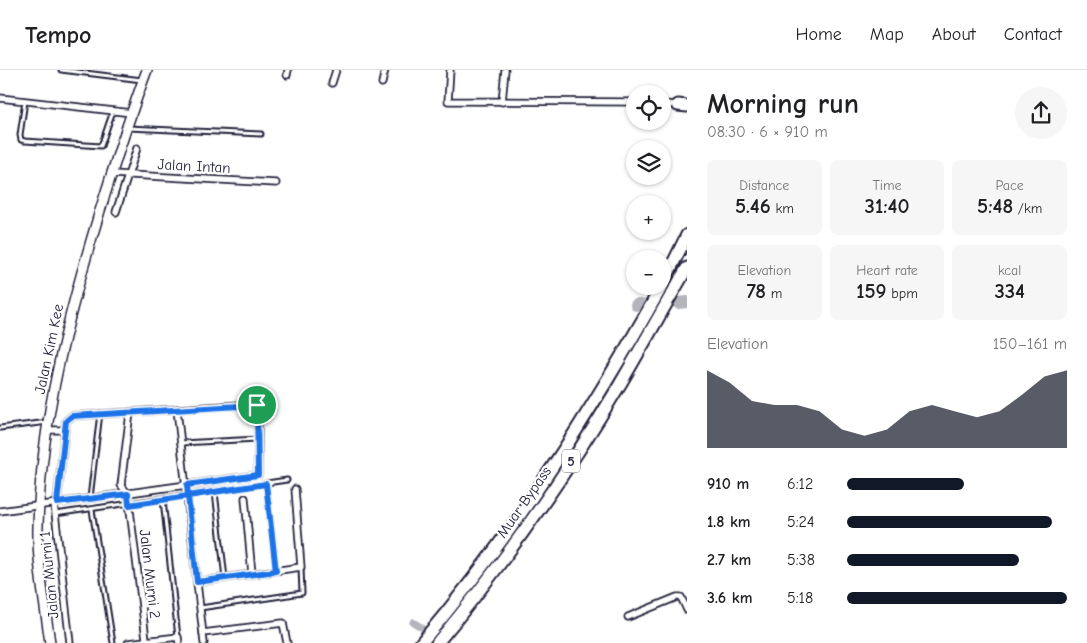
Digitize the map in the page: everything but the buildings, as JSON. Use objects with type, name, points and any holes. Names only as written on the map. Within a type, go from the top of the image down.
[{"type":"highway","name":"Muar Bypass","points":[[671,268],[687,235]]},
{"type":"highway","name":"Muar Bypass","points":[[437,643],[490,576],[560,479],[618,387],[687,268]]},
{"type":"highway","name":"Muar Bypass","points":[[421,643],[486,563],[538,490],[614,371],[657,295]]},
{"type":"street","name":"Jalan Kim Kee","points":[[50,643],[38,545],[39,506],[48,426],[71,307],[112,174],[147,70]]},
{"type":"street","points":[[332,83],[336,70]]},
{"type":"street","points":[[382,83],[385,70]]},
{"type":"street","points":[[450,70],[448,101],[626,102]]},
{"type":"street","points":[[502,102],[505,70]]},
{"type":"street","points":[[0,98],[132,113]]},
{"type":"street","points":[[671,104],[685,105]]},
{"type":"street","points":[[116,212],[137,148]]},
{"type":"street","name":"Jalan Intan","points":[[112,174],[276,183]]},
{"type":"street","points":[[0,511],[258,475],[258,406],[255,404],[72,416],[66,421],[62,430],[48,426]]},
{"type":"street","points":[[177,410],[204,643]]},
{"type":"street","name":"Jalan Murni 2","points":[[130,413],[122,485],[128,494],[146,639]]},
{"type":"street","name":"Jalan Murni 1","points":[[62,430],[55,514],[70,643]]},
{"type":"street","points":[[197,582],[301,567],[295,490]]},
{"type":"street","points":[[245,498],[252,574]]},
{"type":"street","points":[[628,617],[677,597],[681,597],[687,610]]},
{"type":"street","points":[[203,633],[283,623],[287,643]]},
{"type":"street","points":[[128,643],[146,639],[178,640]]},
{"type":"lane","points":[[61,70],[143,80]]},
{"type":"lane","points":[[25,100],[20,135],[21,140],[25,142],[101,146],[113,111]]},
{"type":"lane","points":[[127,128],[261,134]]},
{"type":"lane","points":[[90,499],[100,414]]},
{"type":"lane","points":[[0,428],[48,426]]},
{"type":"lane","points":[[181,443],[259,439]]},
{"type":"lane","points":[[55,514],[129,505],[288,480]]},
{"type":"lane","points":[[266,484],[276,571]]},
{"type":"lane","points":[[215,492],[225,578]]},
{"type":"lane","points":[[163,500],[178,640]]},
{"type":"lane","points":[[92,510],[113,643]]},
{"type":"lane","points":[[200,608],[302,593],[301,567]]},
{"type":"waterway","points":[[678,303],[687,302]]},
{"type":"waterway","points":[[636,305],[641,305]]},
{"type":"waterway","points":[[413,622],[421,627]]},
{"type":"route","points":[[257,405],[130,413],[80,414],[72,416],[66,421],[57,503],[128,494],[129,505],[188,496],[197,582],[276,571],[266,484],[188,496],[187,485],[258,475],[257,405]]}]
